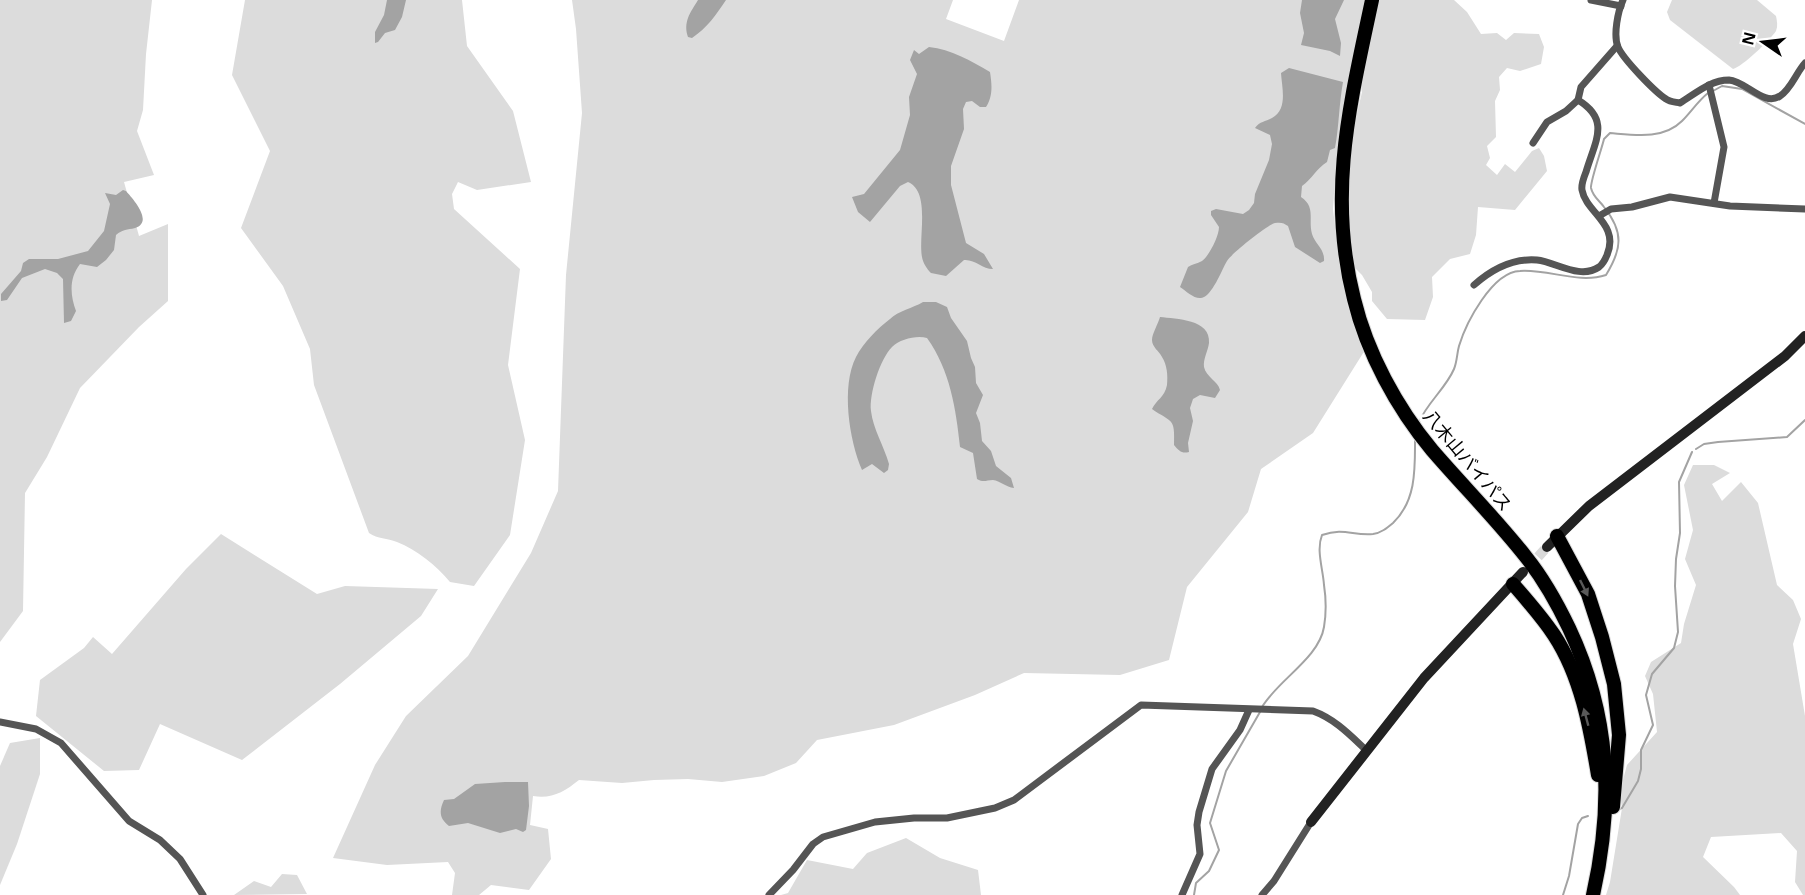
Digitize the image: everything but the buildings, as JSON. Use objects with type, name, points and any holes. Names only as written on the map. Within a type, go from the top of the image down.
[{"type":"highway","name":"八木山バイパス","points":[[1372,0],[1343,149],[1341,198],[1345,256],[1354,301],[1365,333],[1388,385],[1407,415],[1431,448],[1528,559],[1559,606],[1583,658],[1602,730],[1606,777],[1604,831],[1593,895]]},
{"type":"highway","points":[[1552,542],[1588,594],[1614,684],[1619,735],[1616,783],[1612,817],[1604,831]]},
{"type":"highway","points":[[1513,584],[1554,635],[1576,679],[1592,736],[1598,775],[1599,824],[1596,879]]},
{"type":"street","points":[[1591,0],[1622,3],[1617,46],[1635,71],[1667,100],[1680,103],[1709,86],[1728,80],[1766,98],[1773,99],[1787,90],[1805,63]]},
{"type":"street","points":[[1533,142],[1547,122],[1566,111],[1578,100],[1581,87],[1617,46]]},
{"type":"street","points":[[1709,86],[1724,147],[1714,203]]},
{"type":"street","points":[[1474,285],[1505,264],[1520,260],[1538,260],[1581,271],[1602,265],[1609,249],[1606,229],[1600,215],[1586,201],[1582,190],[1599,130],[1597,119],[1591,108],[1578,100]]},
{"type":"street","points":[[1600,215],[1611,209],[1632,207],[1670,197],[1756,208],[1805,209]]},
{"type":"street","points":[[1552,542],[1589,506],[1785,356],[1805,336]]},
{"type":"street","points":[[1262,895],[1274,881],[1311,822],[1424,678],[1524,572]]},
{"type":"street","points":[[769,895],[793,870],[813,844],[823,837],[875,822],[914,818],[947,818],[995,808],[1014,800],[1141,705],[1313,711],[1341,727],[1366,750]]},
{"type":"street","points":[[1182,895],[1198,860],[1199,812],[1212,769],[1240,730],[1249,710]]},
{"type":"street","points":[[0,722],[36,729],[61,743],[129,821],[160,840],[180,859],[203,895]]},
{"type":"shaded area","points":[[0,0],[152,0],[143,110],[137,131],[154,175],[124,182],[139,236],[168,224],[168,301],[139,327],[80,388],[47,457],[25,493],[23,611],[0,642]]},
{"type":"shaded area","points":[[245,0],[462,0],[467,46],[513,111],[531,182],[477,190],[458,182],[452,194],[454,209],[520,269],[508,365],[525,440],[510,535],[474,586],[450,582],[439,570],[412,549],[369,533],[314,385],[310,349],[283,286],[241,228],[270,151],[232,75]]},
{"type":"shaded area","points":[[387,0],[406,0],[402,17],[395,30],[385,33],[375,43],[375,32],[384,15]]},
{"type":"shaded area","points":[[572,0],[953,0],[946,19],[1004,41],[1019,0],[1366,0],[1345,102],[1336,160],[1333,209],[1339,261],[1348,307],[1365,350],[1313,433],[1261,469],[1248,512],[1187,587],[1169,660],[1120,675],[1024,673],[975,695],[894,725],[817,740],[796,763],[764,776],[722,782],[688,779],[622,783],[579,780],[558,794],[533,796],[530,825],[548,829],[551,859],[529,890],[491,885],[479,895],[452,895],[455,873],[448,862],[387,865],[333,858],[375,765],[406,716],[468,656],[531,553],[558,491],[566,275],[582,113]]},
{"type":"shaded area","points":[[698,0],[726,0],[707,26],[692,38],[688,37],[687,22]]},
{"type":"shaded area","points":[[1302,0],[1344,0],[1335,19],[1341,43],[1340,56],[1330,51],[1301,45],[1304,33],[1300,13]]},
{"type":"shaded area","points":[[1379,0],[1454,0],[1467,12],[1481,34],[1497,33],[1506,40],[1514,33],[1539,34],[1544,47],[1541,64],[1520,71],[1507,68],[1499,77],[1500,90],[1495,101],[1496,137],[1487,146],[1490,158],[1486,165],[1497,175],[1505,164],[1515,172],[1532,151],[1539,148],[1544,156],[1547,171],[1515,210],[1478,207],[1476,235],[1470,254],[1450,259],[1432,277],[1433,297],[1425,320],[1387,319],[1372,301],[1372,292],[1362,275],[1353,266],[1346,199],[1349,149],[1362,92],[1362,73]]},
{"type":"shaded area","points":[[1672,0],[1757,0],[1776,16],[1777,29],[1756,52],[1733,69],[1670,20],[1667,12]]},
{"type":"shaded area","points":[[929,47],[953,53],[990,72],[990,99],[986,107],[980,107],[972,101],[966,102],[963,109],[964,129],[951,166],[951,185],[966,243],[984,254],[993,269],[964,260],[946,276],[931,273],[922,257],[922,216],[919,195],[915,187],[908,182],[900,186],[870,222],[858,212],[852,197],[864,194],[900,150],[910,115],[909,97],[917,74],[910,60],[914,50],[919,54]]},
{"type":"shaded area","points":[[1289,68],[1343,82],[1335,148],[1330,150],[1327,162],[1302,186],[1301,197],[1310,209],[1313,238],[1323,253],[1324,261],[1320,263],[1295,247],[1288,226],[1275,223],[1257,234],[1230,257],[1209,293],[1201,298],[1196,297],[1180,287],[1188,267],[1205,258],[1219,231],[1211,211],[1216,209],[1243,214],[1254,203],[1272,144],[1270,135],[1255,128],[1272,118],[1280,109],[1283,98],[1281,73]]},
{"type":"shaded area","points":[[123,190],[137,205],[143,221],[135,228],[116,235],[114,250],[97,267],[80,264],[76,269],[72,281],[72,293],[76,311],[71,321],[64,323],[63,279],[57,273],[45,269],[22,278],[7,300],[1,301],[1,294],[21,271],[23,263],[29,259],[58,259],[88,251],[104,231],[110,204],[105,193],[116,195]]},
{"type":"shaded area","points":[[923,302],[936,302],[947,307],[951,318],[967,341],[975,367],[976,383],[983,395],[976,413],[980,423],[982,441],[991,451],[996,466],[1011,478],[1014,488],[993,480],[977,479],[973,453],[960,447],[951,390],[941,363],[927,338],[923,337],[909,338],[899,342],[892,347],[883,360],[874,386],[871,411],[889,464],[888,470],[884,473],[872,464],[862,470],[853,444],[848,413],[851,369],[856,357],[871,336],[893,316]]},
{"type":"shaded area","points":[[1160,317],[1191,322],[1204,329],[1209,343],[1204,367],[1220,390],[1215,398],[1200,395],[1193,399],[1190,408],[1193,421],[1187,453],[1174,445],[1174,430],[1171,422],[1152,409],[1167,385],[1165,363],[1152,340]]},
{"type":"shaded area","points":[[1693,465],[1714,465],[1730,473],[1712,484],[1722,501],[1741,482],[1758,503],[1777,585],[1793,600],[1801,619],[1793,644],[1805,716],[1805,895],[1795,882],[1797,851],[1781,833],[1711,837],[1703,857],[1740,895],[1606,895],[1622,808],[1620,791],[1627,765],[1657,732],[1653,694],[1645,676],[1651,662],[1681,643],[1684,624],[1696,585],[1685,559],[1693,530],[1684,485]]},
{"type":"shaded area","points":[[221,534],[317,594],[345,586],[438,589],[421,616],[340,684],[242,760],[160,724],[139,770],[104,771],[36,716],[40,680],[84,648],[93,637],[112,654],[186,569]]},
{"type":"shaded area","points":[[40,738],[40,774],[17,844],[0,885],[0,766],[10,743]]},
{"type":"shaded area","points":[[528,782],[529,806],[526,830],[523,832],[516,829],[500,833],[468,823],[449,826],[443,820],[441,808],[444,800],[454,799],[475,784]]},
{"type":"shaded area","points":[[906,838],[940,858],[978,870],[981,895],[781,895],[788,893],[807,860],[853,869],[867,853]]},
{"type":"shaded area","points":[[282,874],[297,875],[307,894],[234,895],[254,881],[271,887]]},
{"type":"waterway","points":[[1713,91],[1722,86],[1742,89],[1805,124]]},
{"type":"waterway","points":[[1419,422],[1451,376],[1462,336],[1474,312],[1490,289],[1500,280],[1520,271],[1585,278],[1606,275],[1618,249],[1618,233],[1610,216],[1591,188],[1604,139],[1610,133],[1648,135],[1666,131],[1682,121],[1708,93]]},
{"type":"waterway","points":[[1696,449],[1704,444],[1718,442],[1787,437],[1805,420]]},
{"type":"waterway","points":[[1262,707],[1306,659],[1321,638],[1326,606],[1320,553],[1322,535],[1336,532],[1373,534],[1393,523],[1401,514],[1411,494],[1415,436]]},
{"type":"waterway","points":[[1617,810],[1622,808],[1638,781],[1641,769],[1641,750],[1653,725],[1646,695],[1652,674],[1674,648],[1678,632],[1675,586],[1680,533],[1679,482],[1692,452]]},
{"type":"waterway","points":[[1194,895],[1196,883],[1209,871],[1219,850],[1210,823],[1226,771],[1260,712]]},
{"type":"waterway","points":[[1563,895],[1569,876],[1578,824],[1582,818],[1588,816]]},
{"type":"tunnel","points":[[1528,568],[1547,547]]}]
